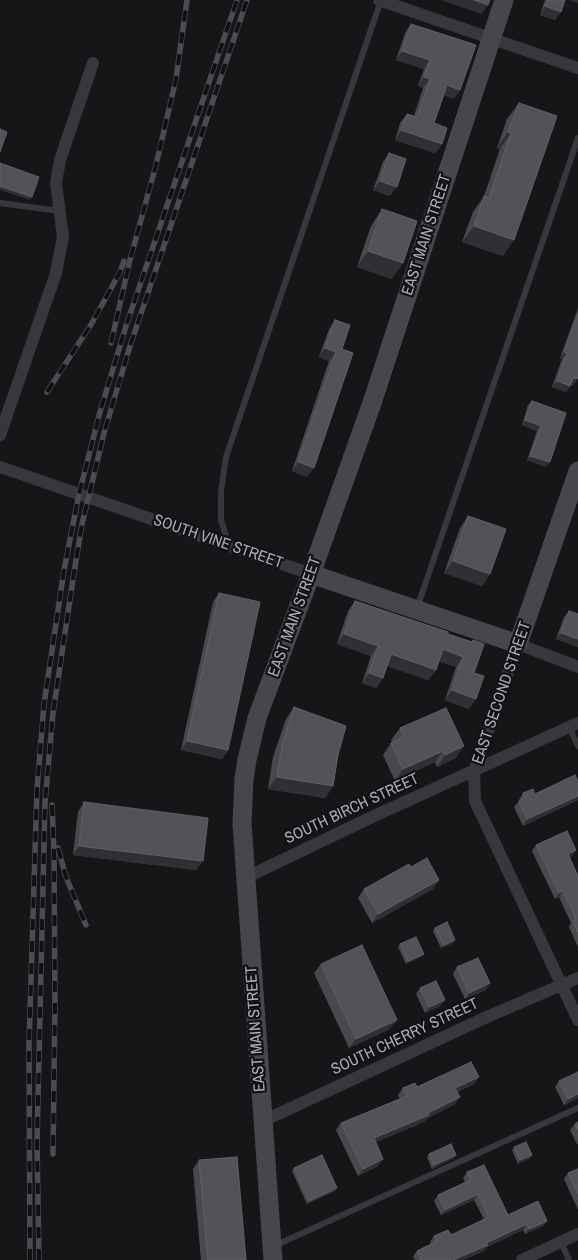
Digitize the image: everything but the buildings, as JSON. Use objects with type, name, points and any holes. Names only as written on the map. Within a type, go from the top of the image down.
[{"type":"main road","name":"EAST MAIN STREET","points":[[273,1253],[242,822],[244,778],[247,760],[257,718],[372,403],[504,0]]},
{"type":"main road","name":"EAST SECOND STREET","points":[[518,644],[578,471]]},
{"type":"main road","name":"SOUTH VINE STREET","points":[[311,574],[518,644]]},
{"type":"street","points":[[380,0],[578,68]]},
{"type":"street","points":[[0,435],[56,273],[63,237],[56,183],[60,160],[93,63]]},
{"type":"street","name":"SOUTH VINE STREET","points":[[0,467],[311,574]]},
{"type":"street","name":"SOUTH VINE STREET","points":[[518,644],[578,667]]},
{"type":"street","name":"EAST SECOND STREET","points":[[518,644],[474,771],[475,801],[578,1020]]},
{"type":"street","name":"SOUTH BIRCH STREET","points":[[245,878],[372,817],[573,725]]},
{"type":"street","name":"SOUTH CHERRY STREET","points":[[263,1121],[489,1016],[578,978]]},
{"type":"street","points":[[522,1260],[578,1234]]},
{"type":"lane","points":[[230,546],[221,520],[221,491],[226,457],[380,0]]},
{"type":"lane","points":[[417,610],[578,138]]},
{"type":"lane","points":[[0,203],[59,211]]},
{"type":"lane","points":[[573,725],[578,746]]},
{"type":"lane","points":[[273,1253],[578,1108]]},
{"type":"lane","points":[[561,1242],[569,1260]]},
{"type":"railway","points":[[111,343],[176,79],[187,0]]},
{"type":"railway","points":[[30,1260],[29,1044],[37,790],[44,704],[64,570],[79,494],[100,412],[126,326],[237,0]]},
{"type":"railway","points":[[39,1260],[37,1142],[45,802],[53,713],[82,524],[104,433],[130,346],[247,0]]},
{"type":"railway","points":[[47,392],[92,323],[124,261]]},
{"type":"railway","points":[[52,805],[55,1005],[53,1154]]},
{"type":"railway","points":[[58,848],[66,877],[86,925]]}]
